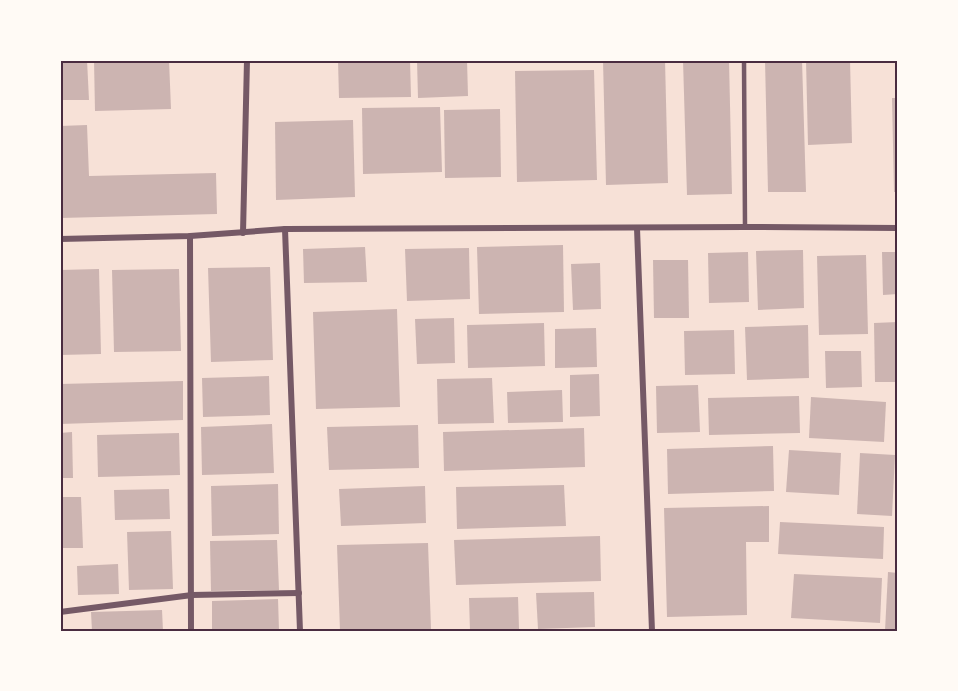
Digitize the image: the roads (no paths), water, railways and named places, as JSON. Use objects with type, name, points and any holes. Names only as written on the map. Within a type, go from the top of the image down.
[{"type":"street","points":[[243,233],[247,60]]},
{"type":"street","points":[[638,228],[652,631]]},
{"type":"street","points":[[60,239],[190,236],[285,229],[898,228]]},
{"type":"street","points":[[285,229],[300,631]]},
{"type":"street","points":[[190,236],[191,631]]},
{"type":"street","points":[[60,612],[192,595],[299,593]]},
{"type":"lane","points":[[744,60],[745,227]]}]
